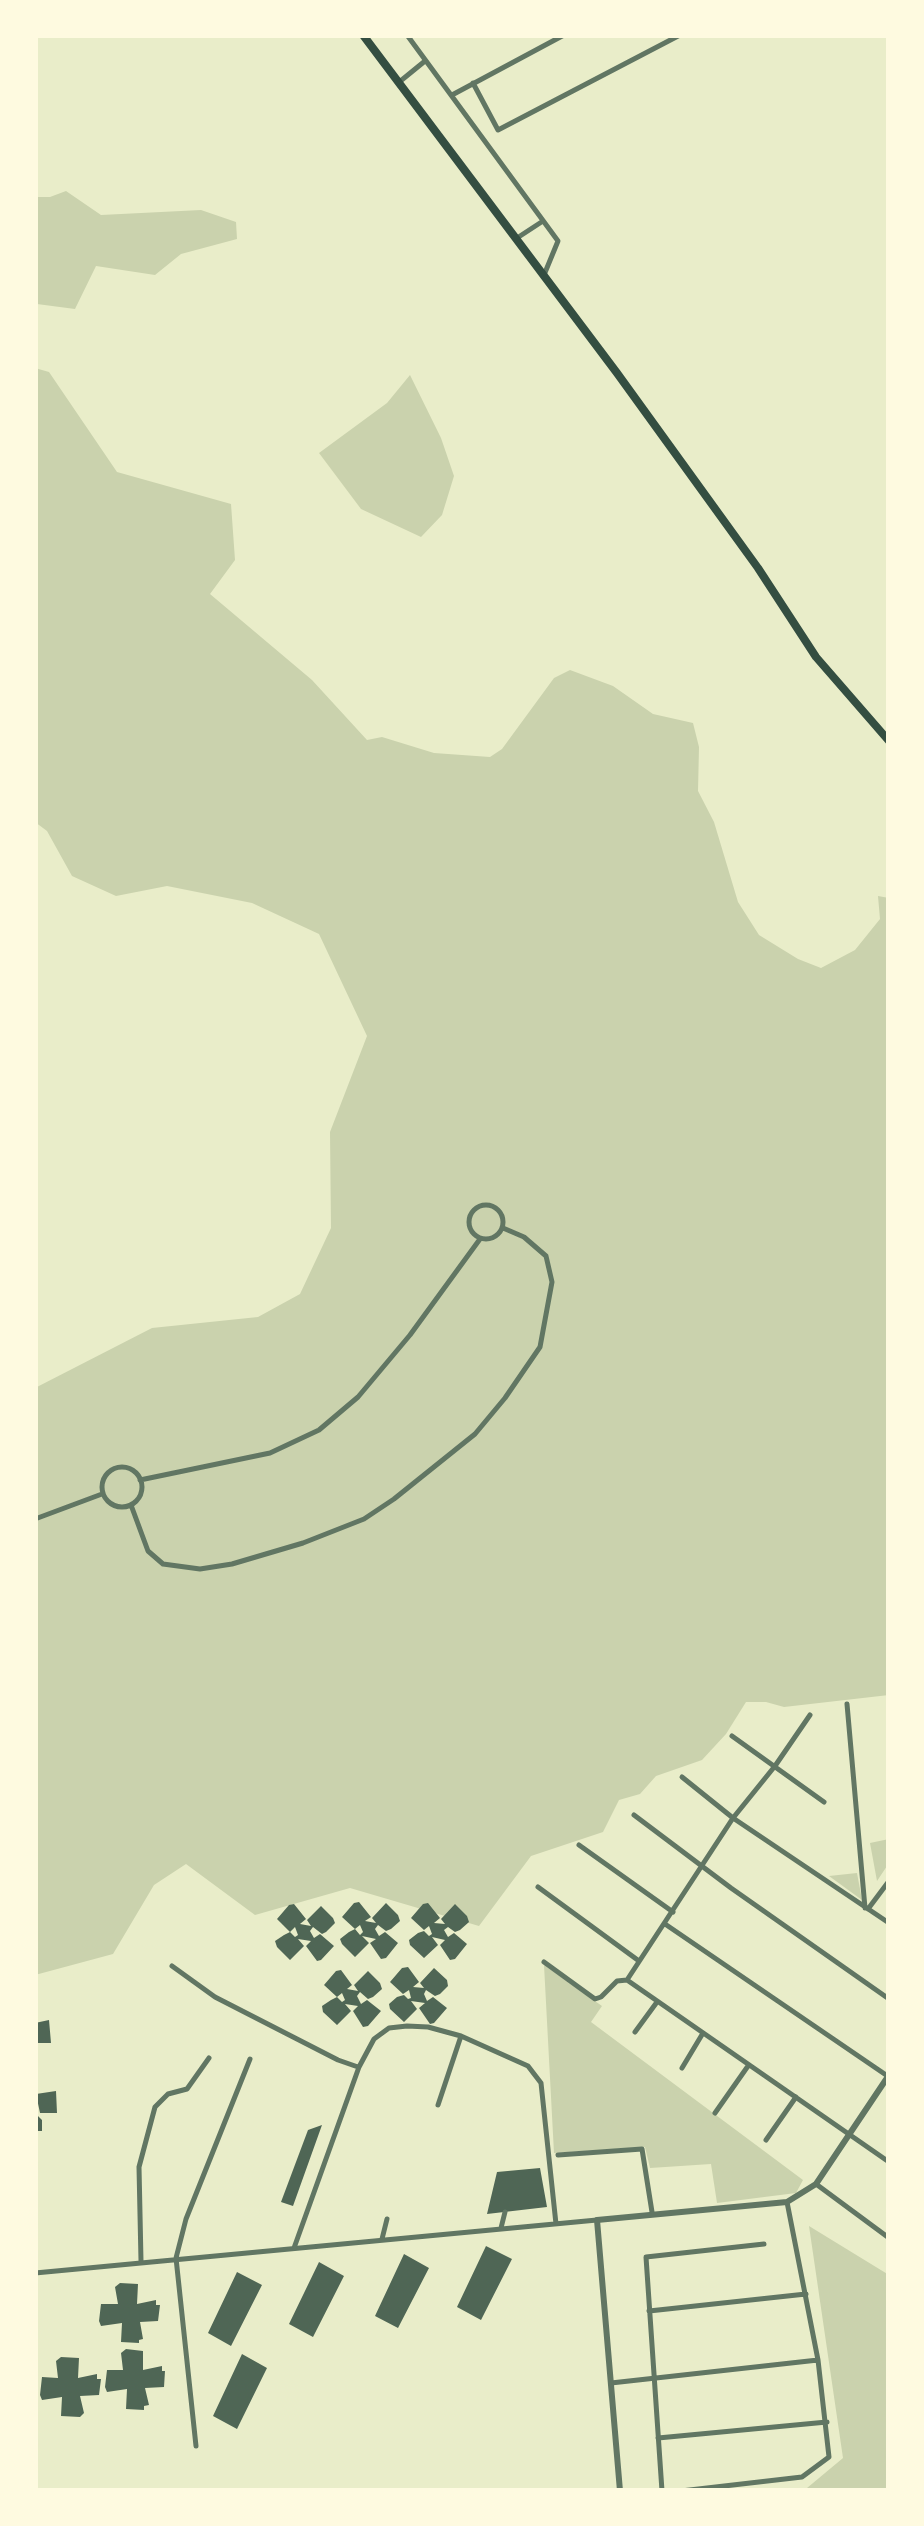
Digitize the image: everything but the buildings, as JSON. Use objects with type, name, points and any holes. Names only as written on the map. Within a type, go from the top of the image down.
[{"type":"main road","points":[[363,35],[758,568],[816,657],[889,741]]},
{"type":"street","points":[[408,35],[558,242],[543,277]]},
{"type":"street","points":[[452,94],[564,35]]},
{"type":"street","points":[[473,83],[498,130],[680,35]]},
{"type":"street","points":[[398,83],[425,61]]},
{"type":"street","points":[[515,240],[543,220]]},
{"type":"street","points":[[490,1206],[500,1212],[503,1228],[496,1237],[480,1239],[471,1231],[469,1220],[478,1207],[490,1206]]},
{"type":"street","points":[[131,1506],[148,1551],[164,1564],[200,1569],[303,1543],[364,1519],[394,1498],[475,1434],[506,1398],[540,1347],[552,1282],[546,1256],[524,1237],[503,1228]]},
{"type":"street","points":[[140,1480],[270,1454],[319,1430],[358,1396],[387,1363],[480,1239]]},
{"type":"street","points":[[102,1494],[105,1476],[114,1468],[132,1470],[140,1480],[141,1494],[131,1506]]},
{"type":"street","points":[[102,1494],[111,1504],[131,1506]]},
{"type":"street","points":[[35,1519],[102,1494]]},
{"type":"street","points":[[848,1704],[866,1908]]},
{"type":"street","points":[[627,1980],[733,1818],[810,1715]]},
{"type":"street","points":[[732,1736],[824,1802]]},
{"type":"street","points":[[682,1777],[733,1818],[889,1923]]},
{"type":"street","points":[[634,1816],[889,1999]]},
{"type":"street","points":[[579,1846],[673,1912]]},
{"type":"street","points":[[866,1908],[889,1881]]},
{"type":"street","points":[[538,1887],[639,1961]]},
{"type":"street","points":[[35,2273],[788,2202],[816,2184],[889,2076],[665,1924]]},
{"type":"street","points":[[544,1962],[595,1998],[602,1998],[617,1981],[627,1980],[889,2162]]},
{"type":"street","points":[[172,1966],[214,1996],[359,2067]]},
{"type":"street","points":[[635,2032],[657,2001]]},
{"type":"street","points":[[294,2248],[359,2067],[374,2039],[388,2028],[428,2027],[461,2036],[528,2066],[541,2084],[556,2224]]},
{"type":"street","points":[[682,2068],[703,2033]]},
{"type":"street","points":[[438,2105],[461,2036]]},
{"type":"street","points":[[141,2261],[139,2168],[155,2107],[168,2094],[187,2089],[209,2058]]},
{"type":"street","points":[[196,2446],[176,2258],[186,2219],[250,2059]]},
{"type":"street","points":[[715,2112],[749,2065]]},
{"type":"street","points":[[766,2140],[796,2097]]},
{"type":"street","points":[[558,2155],[642,2149],[652,2212]]},
{"type":"street","points":[[816,2184],[889,2238]]},
{"type":"street","points":[[680,2491],[810,2474],[827,2461],[831,2452],[788,2202]]},
{"type":"street","points":[[501,2228],[505,2212]]},
{"type":"street","points":[[382,2240],[387,2219]]},
{"type":"street","points":[[596,2220],[620,2491]]},
{"type":"street","points":[[662,2491],[645,2261],[649,2255],[764,2244]]},
{"type":"street","points":[[649,2311],[806,2294]]},
{"type":"street","points":[[611,2383],[818,2360]]},
{"type":"street","points":[[658,2438],[827,2422]]},
{"type":"green space","points":[[66,191],[101,215],[201,210],[236,222],[237,239],[181,254],[155,275],[96,266],[75,309],[37,304],[35,197]]},
{"type":"green space","points":[[35,368],[49,372],[117,472],[231,504],[235,560],[210,594],[312,680],[367,740],[382,737],[434,753],[490,757],[502,749],[554,678],[570,670],[613,686],[653,714],[693,723],[699,747],[698,791],[714,822],[738,902],[759,935],[821,968],[855,950],[880,919],[878,896],[889,898],[889,1695],[784,1707],[746,1702],[726,1734],[702,1760],[656,1776],[640,1794],[619,1800],[603,1832],[531,1856],[479,1926],[350,1888],[255,1915],[186,1864],[154,1885],[113,1954],[35,1975],[35,1388],[152,1328],[258,1317],[300,1294],[331,1228],[330,1132],[367,1036],[319,934],[252,903],[167,886],[116,896],[72,876],[47,831],[35,822]]},
{"type":"green space","points":[[410,375],[441,438],[454,476],[442,515],[421,537],[361,509],[319,453],[387,403]]},
{"type":"green space","points":[[889,1839],[889,1863],[877,1881],[870,1843]]},
{"type":"green space","points":[[857,1873],[862,1900],[829,1876]]},
{"type":"green space","points":[[544,1965],[602,2006],[591,2022],[803,2180],[796,2193],[717,2203],[711,2164],[650,2168],[645,2147],[554,2153]]},
{"type":"green space","points":[[809,2226],[889,2275],[889,2491],[784,2491],[807,2488],[843,2458]]}]
